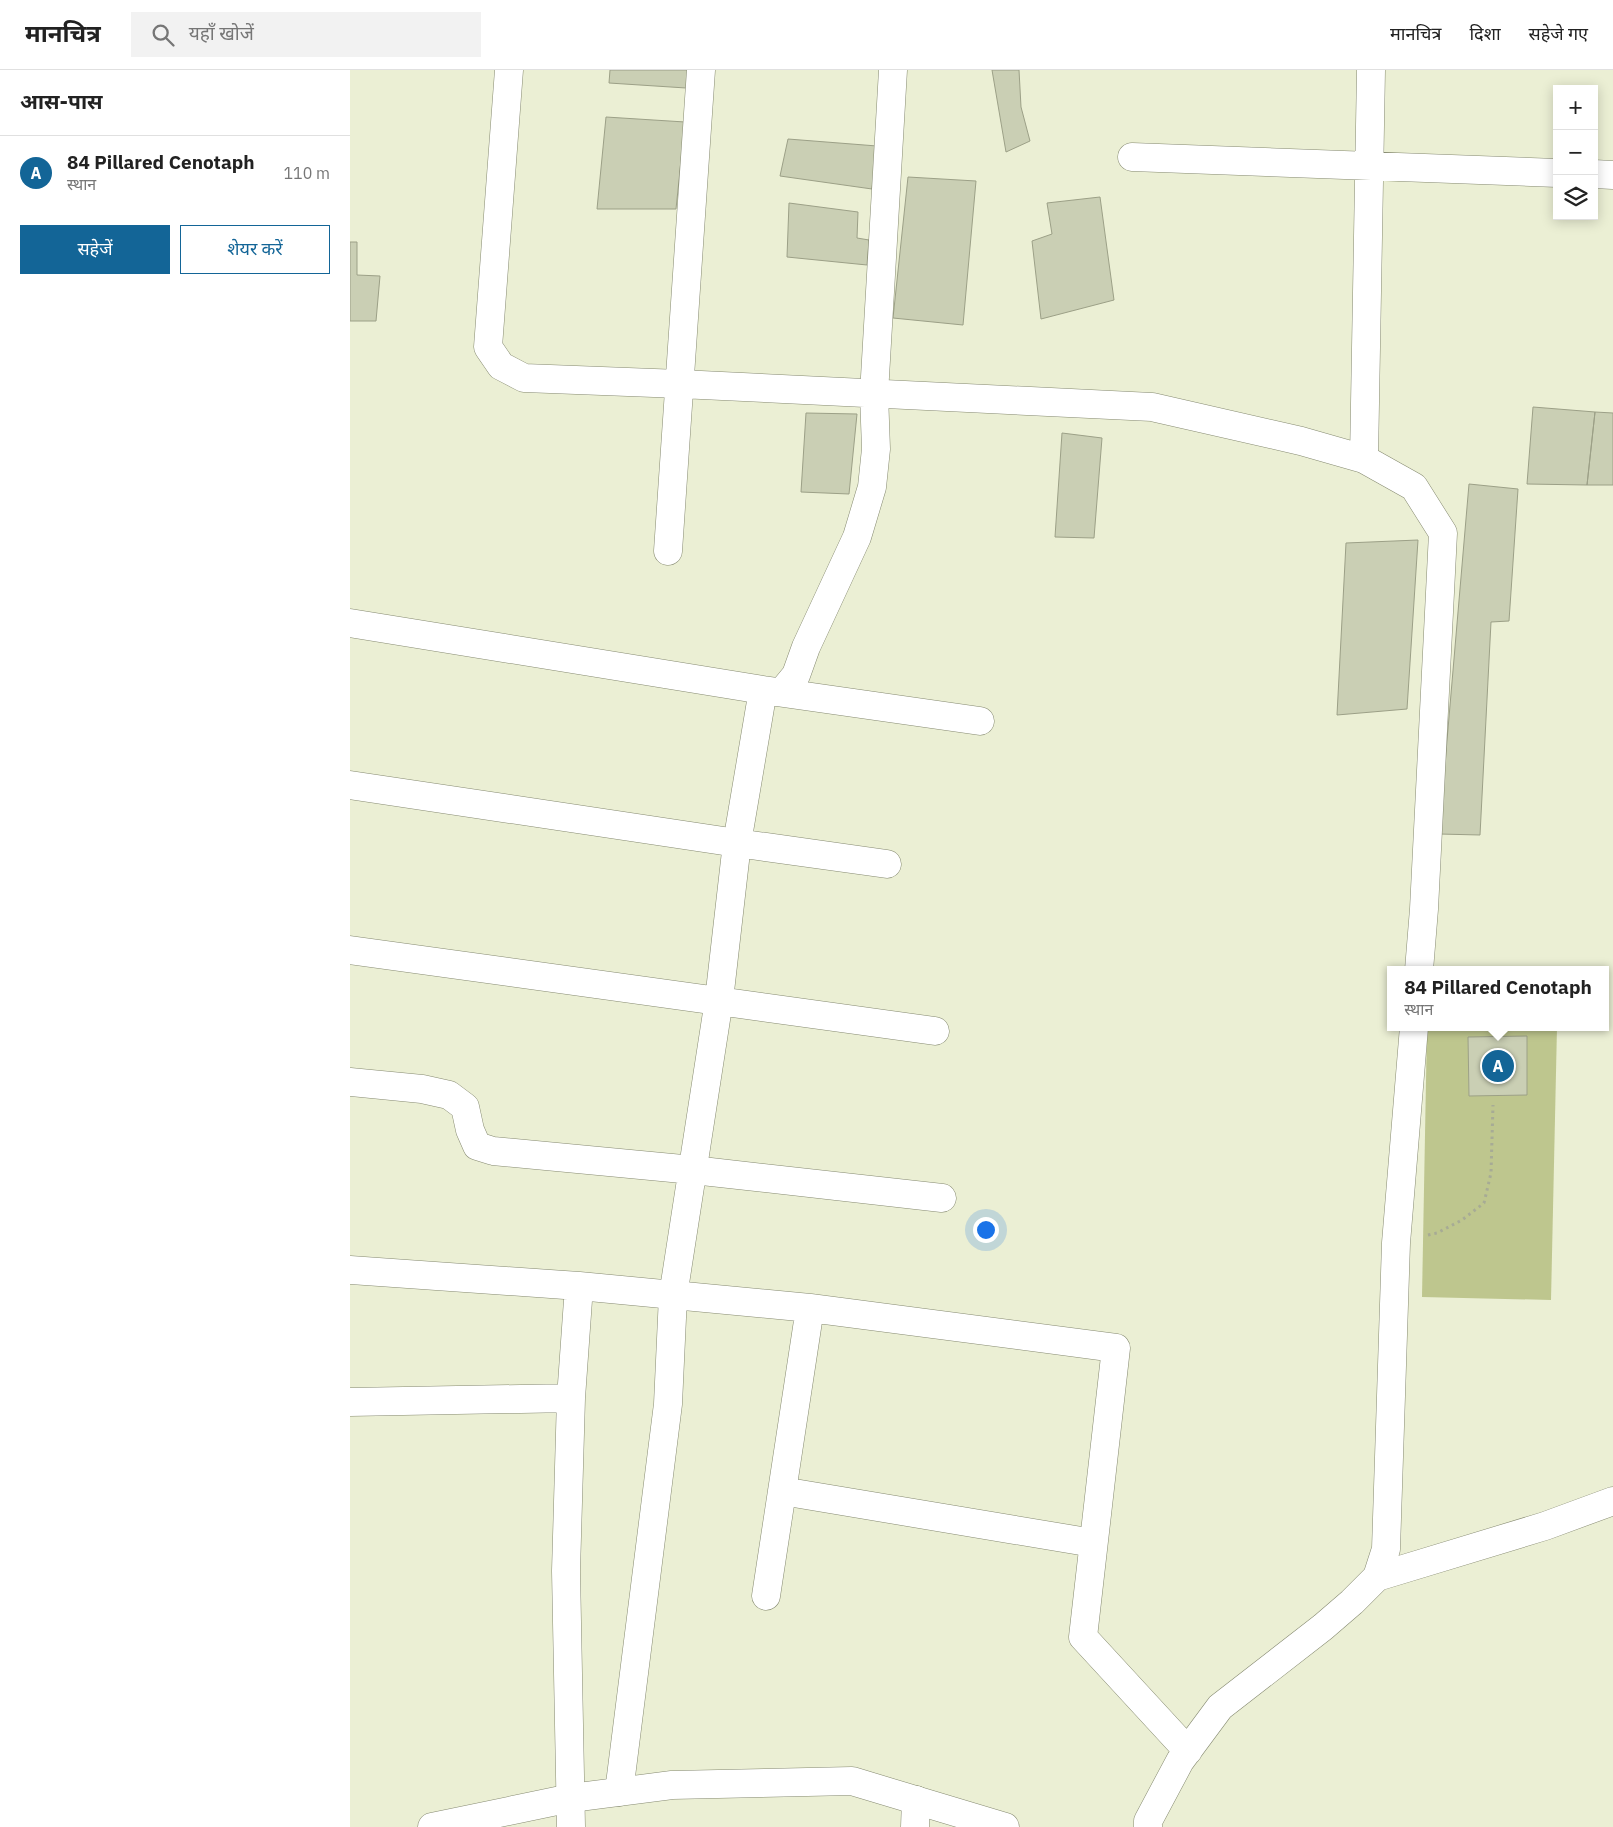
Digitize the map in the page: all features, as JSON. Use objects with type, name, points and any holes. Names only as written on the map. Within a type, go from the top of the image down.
[{"type":"street","points":[[509,70],[488,347],[501,366],[524,378],[1152,407],[1301,441],[1364,459],[1414,487],[1442,533],[1424,909],[1419,966]]},
{"type":"street","points":[[668,551],[701,70]]},
{"type":"street","points":[[619,1792],[668,1404],[673,1296],[719,1000],[737,843],[772,691],[796,675],[813,632],[857,537],[872,487],[876,450],[874,394],[893,70]]},
{"type":"street","points":[[1364,459],[1371,70]]},
{"type":"street","points":[[1132,157],[1553,172]]},
{"type":"street","points":[[1598,174],[1613,174]]},
{"type":"street","points":[[350,623],[772,691],[980,721]]},
{"type":"street","points":[[350,785],[887,864]]},
{"type":"street","points":[[350,950],[935,1031]]},
{"type":"street","points":[[1377,1577],[1386,1549],[1396,1243],[1414,1031]]},
{"type":"street","points":[[350,1082],[422,1089],[449,1095],[465,1107],[470,1130],[477,1146],[493,1151],[693,1170],[942,1198]]},
{"type":"street","points":[[350,1270],[579,1286],[810,1308],[1116,1348],[1083,1637],[1188,1750]]},
{"type":"street","points":[[571,1827],[566,1571],[571,1398],[579,1286]]},
{"type":"street","points":[[766,1596],[810,1308]]},
{"type":"street","points":[[350,1402],[571,1398]]},
{"type":"street","points":[[782,1491],[1093,1543]]},
{"type":"street","points":[[1148,1827],[1148,1822],[1180,1761],[1220,1707],[1323,1627],[1377,1577],[1545,1526],[1613,1501]]},
{"type":"street","points":[[432,1827],[571,1798],[672,1785],[852,1781],[1005,1827]]},
{"type":"street","points":[[916,1800],[916,1827]]},
{"type":"path","points":[[1396,1243],[1437,1233],[1462,1220],[1484,1203],[1491,1173],[1493,1106]]},
{"type":"green space","points":[[1427,1031],[1557,1031],[1551,1300],[1422,1297]]},
{"type":"building","points":[[610,70],[688,70],[686,88],[609,83]]},
{"type":"building","points":[[992,70],[1019,70],[1021,107],[1030,141],[1006,152]]},
{"type":"building","points":[[606,117],[685,122],[676,209],[597,209]]},
{"type":"building","points":[[788,139],[877,146],[872,189],[780,176]]},
{"type":"building","points":[[908,177],[976,181],[963,325],[893,318]]},
{"type":"building","points":[[1100,197],[1114,300],[1041,319],[1032,241],[1052,234],[1047,203]]},
{"type":"building","points":[[789,203],[858,212],[857,238],[869,240],[867,265],[787,257]]},
{"type":"building","points":[[350,242],[357,242],[357,275],[380,276],[376,321],[350,321]]},
{"type":"building","points":[[1533,407],[1595,412],[1587,485],[1527,484]]},
{"type":"building","points":[[1595,412],[1613,413],[1613,485],[1587,485]]},
{"type":"building","points":[[806,413],[857,414],[849,494],[801,492]]},
{"type":"building","points":[[1062,433],[1102,438],[1094,538],[1055,537]]},
{"type":"building","points":[[1469,484],[1518,489],[1509,621],[1491,622],[1480,835],[1439,834]]},
{"type":"building","points":[[1418,540],[1407,709],[1337,715],[1346,543]]},
{"type":"building","points":[[1527,1036],[1527,1095],[1469,1096],[1468,1037]]},
{"type":"place","name":"84 Pillared Cenotaph","points":[[1498,1066]]}]
